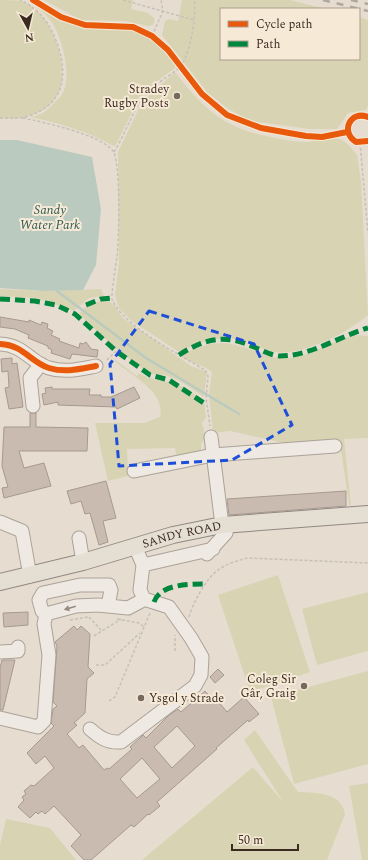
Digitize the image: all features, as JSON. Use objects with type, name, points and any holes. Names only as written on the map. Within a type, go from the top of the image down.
[{"type":"main road","name":"SANDY ROAD","points":[[0,582],[83,562],[173,534],[225,525],[368,514]]},
{"type":"street","points":[[0,344],[20,348],[41,364],[56,370],[67,371],[101,363]]},
{"type":"street","points":[[33,406],[30,378],[41,364]]},
{"type":"street","points":[[143,565],[208,552],[226,533],[211,437]]},
{"type":"street","points":[[134,471],[213,455],[335,446]]},
{"type":"street","points":[[0,522],[22,531],[30,576]]},
{"type":"street","points":[[79,538],[83,562]]},
{"type":"street","points":[[90,729],[99,737],[112,743],[121,742],[196,686],[201,674],[202,657],[169,607],[149,600],[140,590],[143,565],[135,546]]},
{"type":"street","points":[[46,614],[42,611],[39,603],[40,595],[80,585],[109,585],[111,590],[108,606]]},
{"type":"street","points":[[46,614],[76,606],[108,606],[128,608],[149,600]]},
{"type":"street","points":[[0,718],[38,727],[44,721],[49,655],[44,624],[46,614]]},
{"type":"street","points":[[0,652],[18,651],[18,647]]},
{"type":"path","points":[[20,0],[39,13],[51,27],[62,58],[64,77],[61,90],[47,106],[36,113],[23,118]]},
{"type":"path","points":[[123,0],[194,20]]},
{"type":"path","points":[[152,36],[163,11],[161,0]]},
{"type":"path","points":[[114,152],[140,101],[157,84],[181,67],[191,43],[195,8],[194,0]]},
{"type":"path","points":[[145,33],[157,40]]},
{"type":"path","points":[[176,61],[185,72]]},
{"type":"path","points":[[0,118],[23,118],[47,122],[107,144],[114,152],[117,168],[118,225],[117,253],[112,298],[119,309],[132,323],[205,370],[208,376],[206,398],[211,437]]},
{"type":"path","points":[[352,140],[360,143],[368,141]]},
{"type":"path","points":[[360,143],[368,233]]},
{"type":"path","points":[[101,363],[116,351]]},
{"type":"path","points":[[175,651],[175,636],[178,629],[189,619],[191,610],[207,579],[218,569],[231,562],[248,558],[368,563]]},
{"type":"path","points":[[109,701],[115,697],[144,627],[149,600]]},
{"type":"path","points":[[89,617],[101,630]]},
{"type":"path","points":[[64,621],[96,617]]},
{"type":"path","points":[[115,618],[138,623],[144,627]]},
{"type":"path","points":[[96,665],[105,665],[142,632]]},
{"type":"highlighted area","points":[[149,311],[254,344],[292,425],[232,460],[119,466],[110,364]]},
{"type":"shaded area","points":[[0,0],[21,1],[39,12],[48,24],[57,44],[60,56],[62,79],[60,90],[55,99],[48,106],[37,113],[21,118],[0,118]]},
{"type":"shaded area","points":[[44,0],[133,0],[131,9],[148,13],[155,19],[153,25],[148,26],[125,21],[81,20]]},
{"type":"shaded area","points":[[182,0],[290,0],[322,8],[220,8],[220,60],[360,60],[360,17],[368,20],[368,105],[366,110],[348,113],[337,129],[310,129],[250,121],[227,108],[208,93],[162,35],[165,21],[169,19],[178,21]]},
{"type":"shaded area","points":[[29,1],[60,20],[85,28],[132,29],[150,38],[166,51],[175,64],[175,68],[156,82],[138,100],[116,145],[113,146],[73,128],[30,117],[38,115],[50,108],[60,97],[66,85],[66,67],[60,39],[53,24]]},
{"type":"shaded area","points":[[175,72],[196,98],[213,113],[232,125],[256,134],[293,141],[308,142],[335,138],[346,143],[357,155],[361,181],[368,315],[359,322],[337,336],[324,342],[311,347],[286,352],[275,352],[264,349],[247,341],[229,338],[203,342],[179,352],[133,322],[119,308],[115,295],[119,261],[118,152],[142,102]]},
{"type":"shaded area","points":[[0,289],[44,291],[101,289],[104,296],[89,298],[74,311],[36,298],[0,296]]},
{"type":"shaded area","points":[[101,301],[109,301],[114,305],[123,318],[191,366],[207,372],[204,397],[180,381],[165,375],[150,374],[117,350],[79,314],[87,305]]},
{"type":"shaded area","points":[[359,335],[368,336],[368,438],[344,439],[351,505],[349,505],[340,443],[293,445],[230,431],[213,433],[209,393],[212,372],[180,356],[209,344],[225,343],[234,344],[273,357],[289,358],[309,353],[339,340]]},
{"type":"shaded area","points":[[114,359],[137,376],[139,373],[149,378],[178,384],[204,400],[206,418],[202,423],[206,438],[201,443],[201,452],[177,458],[175,448],[127,449],[128,476],[108,481],[95,423],[144,423],[160,417],[158,401],[154,394],[149,388]]},
{"type":"shaded area","points":[[278,575],[310,672],[250,692],[218,595]]},
{"type":"shaded area","points":[[368,592],[368,651],[317,665],[302,609]]},
{"type":"shaded area","points":[[368,671],[368,764],[294,784],[271,697]]},
{"type":"shaded area","points":[[255,730],[298,792],[327,795],[339,801],[343,807],[345,814],[327,860],[142,860],[253,767],[283,802],[244,740]]},
{"type":"shaded area","points":[[368,783],[368,860],[362,860],[349,786]]},
{"type":"shaded area","points":[[6,819],[50,828],[76,860],[0,860],[0,845]]},
{"type":"water","name":"Sandy Water Park","points":[[0,140],[17,140],[92,157],[101,209],[96,265],[83,290],[44,291],[0,288]]},
{"type":"building","points":[[0,317],[29,322],[29,320],[41,325],[42,322],[48,324],[47,328],[53,331],[51,335],[60,339],[59,341],[79,348],[80,343],[83,344],[86,342],[91,349],[98,350],[97,357],[72,354],[70,359],[51,353],[52,350],[48,348],[48,346],[28,338],[29,335],[15,329],[0,327]]},
{"type":"building","points":[[12,358],[12,364],[17,363],[23,407],[9,409],[5,388],[9,387],[8,371],[2,372],[1,359]]},
{"type":"building","points":[[52,387],[52,389],[90,389],[89,395],[111,397],[134,387],[140,398],[117,409],[116,407],[58,405],[58,402],[44,405],[42,394],[46,393],[45,388]]},
{"type":"building","points":[[30,413],[36,413],[36,427],[88,428],[87,451],[19,451],[24,468],[44,463],[51,486],[4,498],[2,488],[8,487],[2,466],[4,427],[30,427]]},
{"type":"building","points":[[106,481],[116,518],[103,521],[108,542],[99,545],[90,513],[85,514],[81,501],[71,504],[67,491]]},
{"type":"building","points":[[346,491],[346,506],[229,515],[227,499]]},
{"type":"building","points":[[28,612],[28,625],[4,627],[3,613]]},
{"type":"building","points":[[74,626],[77,630],[81,626],[90,634],[88,667],[94,673],[87,679],[85,713],[74,723],[77,725],[67,734],[79,748],[83,745],[104,770],[107,768],[109,769],[132,749],[130,747],[143,735],[146,738],[168,716],[178,709],[181,712],[205,691],[215,702],[217,700],[227,712],[244,697],[259,714],[249,722],[248,720],[157,802],[160,806],[149,815],[148,814],[134,827],[131,825],[91,860],[84,860],[71,846],[81,835],[54,806],[45,814],[42,811],[38,814],[36,812],[30,818],[18,807],[24,800],[22,797],[26,794],[24,791],[31,785],[34,786],[54,768],[45,756],[36,764],[27,753],[54,726],[51,723],[53,709],[57,706],[53,702],[57,646],[55,642]],"holes":[[[177,726],[195,746],[172,768],[154,747]],[[142,758],[160,779],[137,798],[120,779]]]},
{"type":"building","points":[[2,660],[15,660],[3,710],[0,710],[0,668]]},
{"type":"building","points":[[218,669],[224,675],[215,683],[210,677]]},
{"type":"waterway","points":[[57,291],[146,358],[239,414]]},
{"type":"railway","points":[[323,0],[356,8]]},
{"type":"railway","points":[[351,0],[368,4]]},
{"type":"railway","points":[[360,9],[368,11]]},
{"type":"marked path","points":[[86,305],[101,299],[112,298]]},
{"type":"marked path","points":[[0,299],[35,301],[56,305],[75,314],[116,351],[150,375],[169,380],[207,405]]},
{"type":"marked path","points":[[179,355],[198,345],[225,339],[244,343],[274,355],[292,355],[303,353],[368,328]]},
{"type":"marked path","points":[[154,602],[157,596],[169,588],[191,584],[205,584]]},
{"type":"cycle path","points":[[33,0],[61,17],[85,25],[133,27],[152,36],[168,50],[202,94],[227,115],[261,128],[306,136],[322,137],[347,132]]},
{"type":"cycle path","points":[[368,117],[362,116],[352,119],[348,128],[351,138],[356,142],[368,141]]},
{"type":"cycle path","points":[[0,344],[15,347],[37,362],[49,368],[72,370],[96,366]]},
{"type":"place","name":"Stradey Rugby Posts","points":[[177,96]]},
{"type":"place","name":"Coleg Sir Gâr, Graig","points":[[304,686]]},
{"type":"place","name":"Ysgol y Strade","points":[[141,698]]}]
